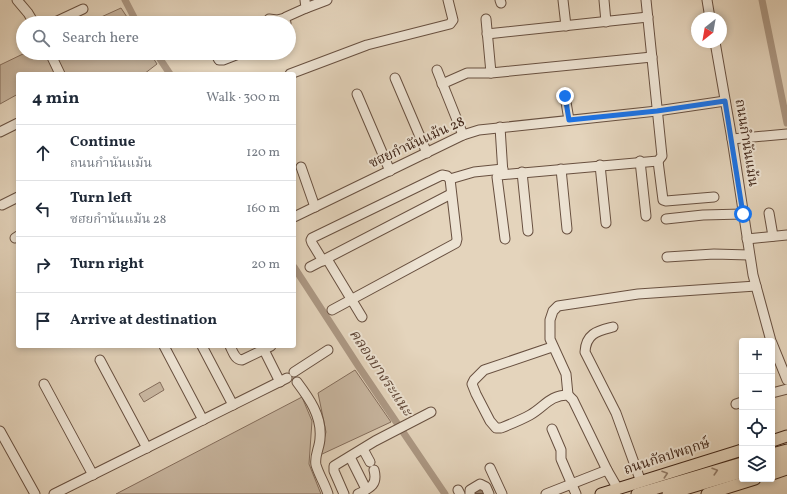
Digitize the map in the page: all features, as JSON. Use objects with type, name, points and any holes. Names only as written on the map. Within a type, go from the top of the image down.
[{"type":"main road","points":[[775,440],[787,436]]},
{"type":"main road","points":[[775,453],[787,450]]},
{"type":"main road","name":"ถนนกัลปพฤกษ์","points":[[601,494],[739,451]]},
{"type":"main road","points":[[724,455],[739,456]]},
{"type":"main road","points":[[775,462],[787,459]]},
{"type":"main road","name":"ถนนกัลปพฤกษ์","points":[[637,494],[739,464]]},
{"type":"main road","points":[[775,473],[787,469]]},
{"type":"main road","points":[[668,494],[739,474]]},
{"type":"main road","points":[[732,486],[739,479]]},
{"type":"main road","points":[[707,494],[745,482]]},
{"type":"street","points":[[17,0],[30,16]]},
{"type":"street","points":[[288,16],[306,4],[327,0]]},
{"type":"street","points":[[295,72],[367,45],[450,24],[453,20],[448,0]]},
{"type":"street","points":[[563,0],[566,26]]},
{"type":"street","points":[[604,0],[606,22]]},
{"type":"street","points":[[646,0],[662,156],[658,161],[663,200],[714,197]]},
{"type":"street","points":[[707,0],[709,12]]},
{"type":"street","points":[[68,16],[84,9]]},
{"type":"street","points":[[487,34],[648,17]]},
{"type":"street","points":[[486,19],[491,73]]},
{"type":"street","name":"ถนนกำนันแม้น","points":[[716,48],[732,139],[749,255],[771,338]]},
{"type":"street","points":[[442,84],[467,73],[491,73],[652,57]]},
{"type":"street","points":[[53,60],[59,72]]},
{"type":"street","points":[[437,70],[463,135]]},
{"type":"street","points":[[394,78],[427,153]]},
{"type":"street","points":[[357,94],[390,171]]},
{"type":"street","points":[[565,96],[569,120]]},
{"type":"street","name":"ซฮยกำนันแม้น 28","points":[[296,216],[463,135],[479,130],[657,111],[725,101]]},
{"type":"street","points":[[0,132],[16,124]]},
{"type":"street","points":[[500,128],[503,172]]},
{"type":"street","points":[[732,139],[787,134]]},
{"type":"street","points":[[450,179],[474,172],[522,172],[658,161]]},
{"type":"street","points":[[640,162],[646,216]]},
{"type":"street","points":[[600,165],[606,222]]},
{"type":"street","points":[[301,167],[315,207]]},
{"type":"street","points":[[561,169],[567,228]]},
{"type":"street","points":[[503,172],[497,177],[506,239]]},
{"type":"street","points":[[522,172],[528,231]]},
{"type":"street","points":[[332,310],[352,299],[456,243],[457,239],[450,179],[447,176],[442,175],[312,238],[312,243],[352,299],[362,317]]},
{"type":"street","points":[[310,267],[452,194]]},
{"type":"street","points":[[2,205],[16,197]]},
{"type":"street","points":[[769,213],[773,236]]},
{"type":"street","points":[[666,219],[703,215],[743,214]]},
{"type":"street","points":[[747,239],[786,235]]},
{"type":"street","points":[[667,257],[714,254],[749,255]]},
{"type":"street","points":[[618,489],[607,470],[573,400],[568,395],[566,374],[552,347],[550,339],[550,320],[553,311],[558,306],[638,294],[756,286]]},
{"type":"street","points":[[613,327],[597,331],[589,338],[585,346],[585,352],[616,413],[641,482]]},
{"type":"street","points":[[552,347],[484,370],[478,375],[472,384],[490,421],[496,428],[501,428],[531,415],[549,401],[560,395],[568,395]]},
{"type":"street","points":[[165,348],[203,420]]},
{"type":"street","points":[[203,348],[233,405]]},
{"type":"street","points":[[231,348],[237,358],[240,360],[267,348],[289,381],[292,383],[297,382],[308,397],[319,420],[321,436],[316,466],[328,494]]},
{"type":"street","points":[[54,494],[287,377],[328,350]]},
{"type":"street","name":"ถนนกำนันแม้น","points":[[775,350],[787,380]]},
{"type":"street","points":[[100,360],[147,448]]},
{"type":"street","points":[[44,384],[93,475]]},
{"type":"street","points":[[775,392],[787,388]]},
{"type":"street","points":[[344,494],[333,468],[337,464],[375,441],[431,412]]},
{"type":"street","points":[[552,430],[561,450],[561,459],[576,494]]},
{"type":"street","points":[[0,431],[35,494]]},
{"type":"street","points":[[350,457],[362,492],[373,485],[376,476],[363,449]]},
{"type":"street","points":[[490,468],[502,494]]},
{"type":"street","points":[[546,494],[607,470]]},
{"type":"street","points":[[470,494],[470,490],[480,484],[486,487],[489,494]]},
{"type":"shaded area","points":[[121,8],[126,16],[103,16]]},
{"type":"shaded area","points":[[16,57],[16,60],[49,60],[55,72],[16,72],[16,95],[0,104],[0,65]]},
{"type":"shaded area","points":[[56,60],[154,60],[157,64],[147,72],[62,72]]},
{"type":"shaded area","points":[[355,370],[391,422],[320,455],[326,432],[318,393]]},
{"type":"shaded area","points":[[160,382],[164,390],[144,402],[139,394]]},
{"type":"shaded area","points":[[302,397],[312,421],[309,464],[321,494],[116,494]]},
{"type":"building","points":[[482,486],[486,494],[473,494],[472,492]]},
{"type":"waterway","name":"คลองบางระแนะ","points":[[125,0],[133,16]]},
{"type":"waterway","points":[[762,0],[787,123]]},
{"type":"waterway","name":"คลองบางระแนะ","points":[[161,60],[169,72]]},
{"type":"waterway","name":"คลองบางระแนะ","points":[[296,270],[359,367],[445,494]]},
{"type":"route","points":[[565,96],[569,120],[657,111],[725,101],[743,214]]}]
